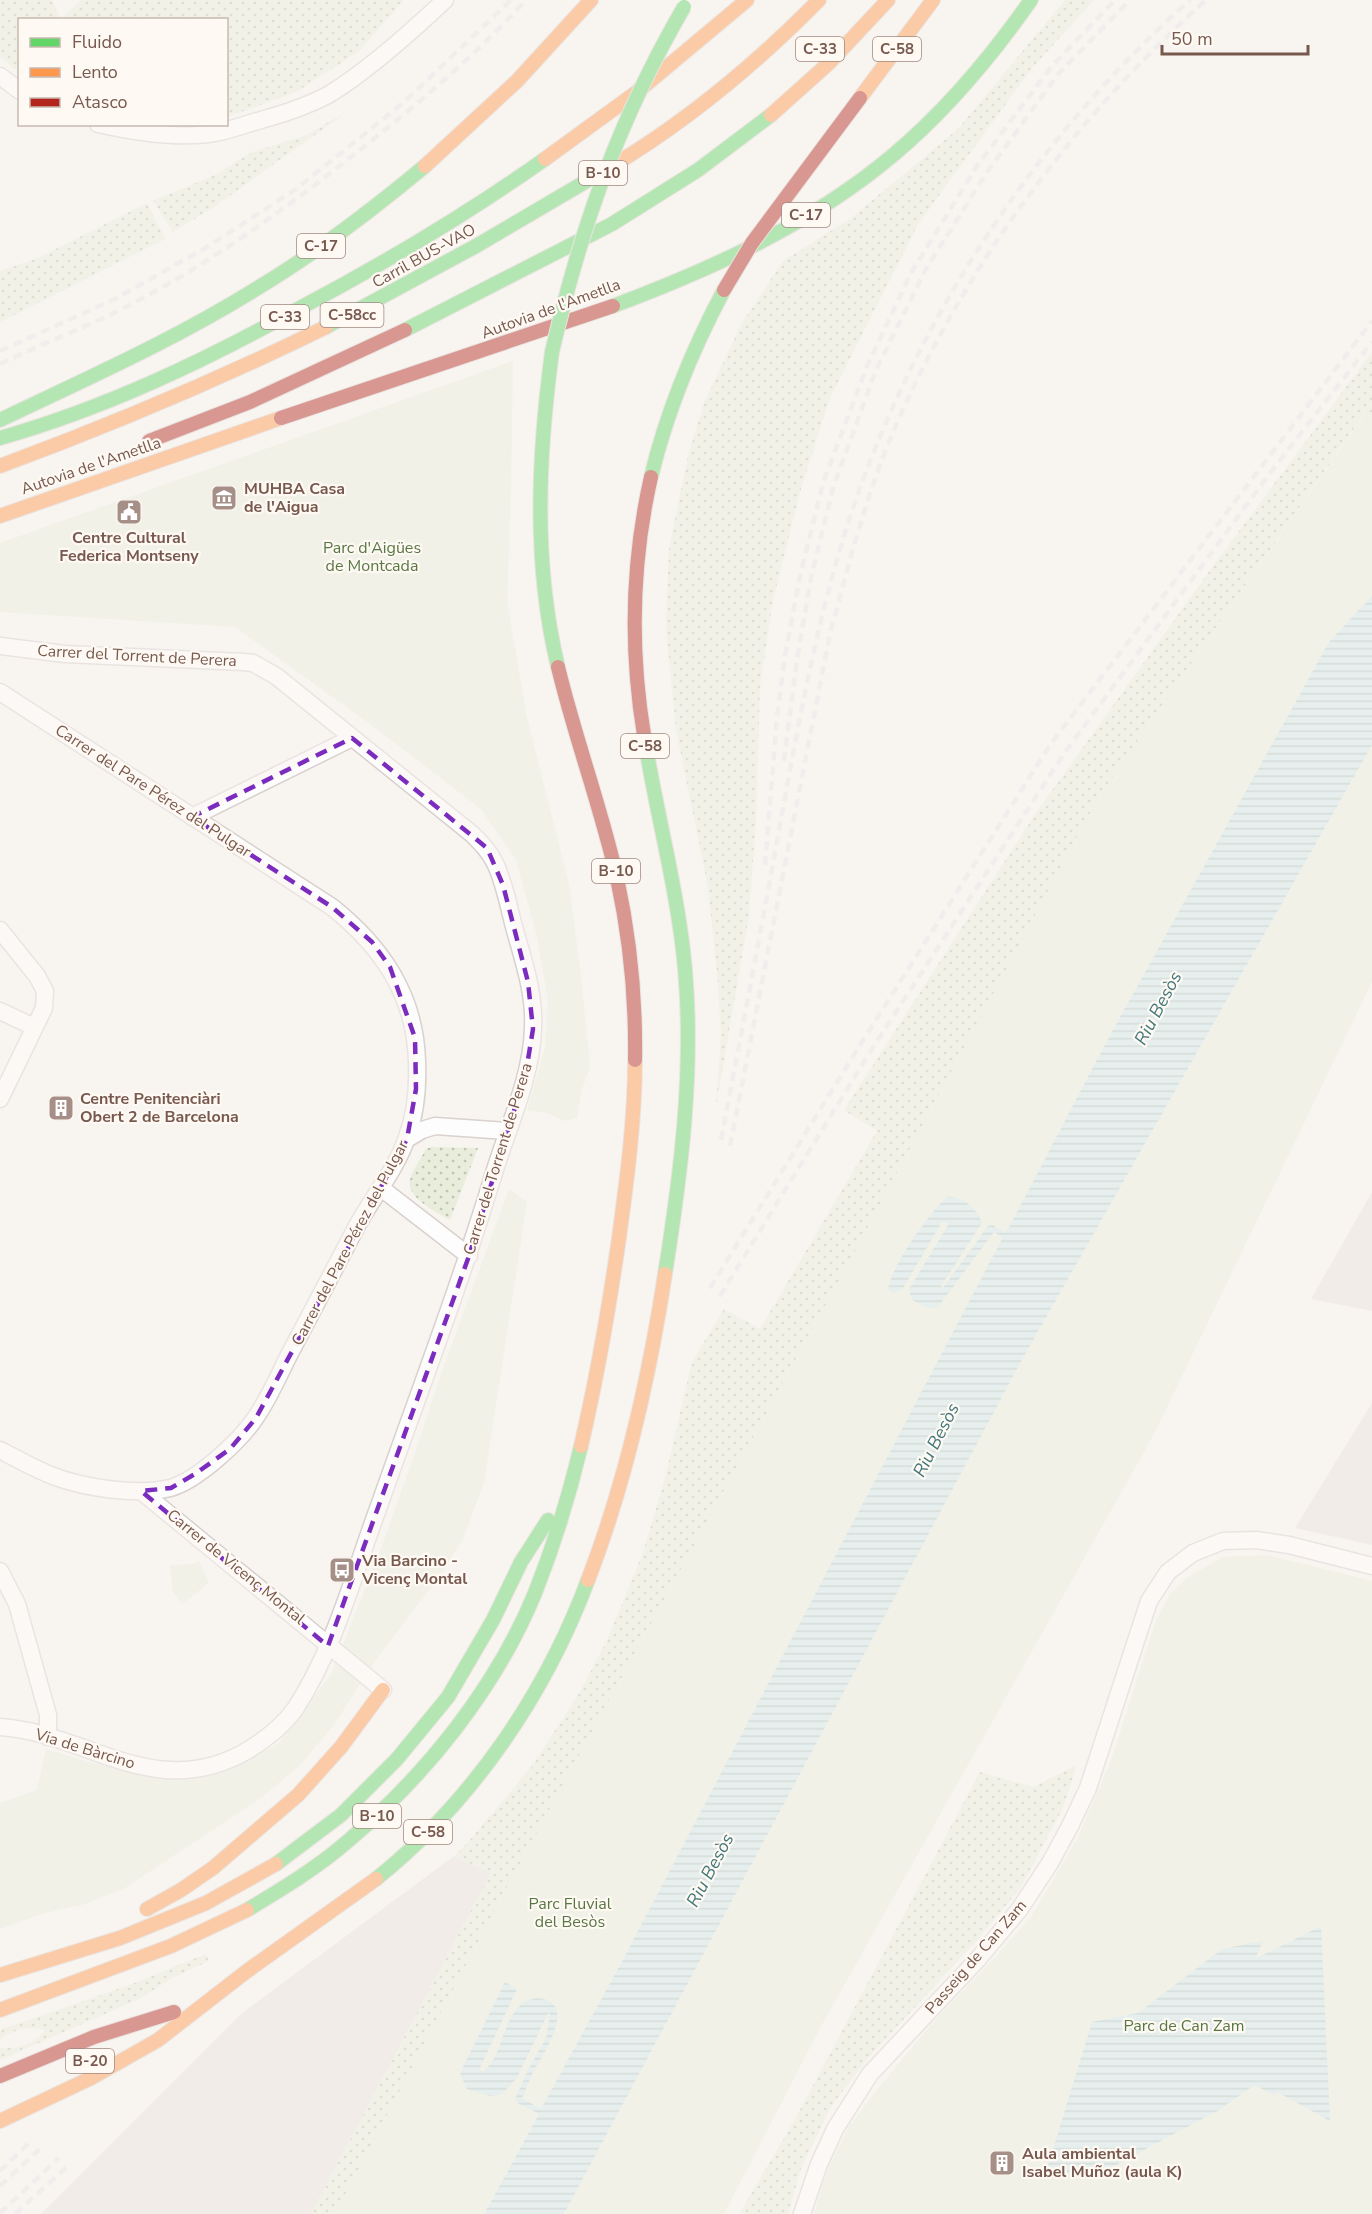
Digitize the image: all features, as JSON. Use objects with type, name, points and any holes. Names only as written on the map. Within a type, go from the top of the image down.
[{"type":"highway","name":"C-17","points":[[0,420],[153,347],[256,289],[314,251],[368,212],[451,143],[531,66],[591,0]]},
{"type":"highway","name":"C-33","points":[[0,438],[94,408],[250,335],[430,235],[584,134],[692,48],[747,0]]},
{"type":"highway","name":"Carril BUS-VAO","points":[[0,466],[91,434],[173,399],[302,340],[446,263],[683,121],[753,63],[819,0]]},
{"type":"highway","points":[[267,378],[143,444],[325,369],[391,338],[537,264],[658,197],[735,142],[801,89],[888,0]]},
{"type":"highway","name":"C-58","points":[[174,2012],[243,1974],[327,1917],[367,1886],[432,1827],[477,1777],[513,1728],[537,1690],[570,1628],[599,1556],[620,1491],[644,1394],[669,1250],[681,1152],[688,1039],[680,931],[647,759],[637,687],[634,596],[645,500],[670,404],[694,345],[724,290],[764,226],[933,0]]},
{"type":"highway","name":"Autovia de l'Ametlla","points":[[0,516],[225,436],[518,340],[699,272],[837,197],[893,155],[923,129],[971,79],[1031,0]]},
{"type":"highway","name":"B-10","points":[[0,2010],[38,1998],[150,1954],[249,1909],[288,1886],[356,1835],[426,1764],[479,1694],[508,1645],[532,1597],[555,1541],[599,1368],[627,1181],[635,1086],[635,1041],[634,984],[624,910],[607,835],[561,684],[547,609],[540,516],[541,441],[552,352],[572,269],[610,155],[644,76],[686,4]]},
{"type":"highway","points":[[536,227],[683,121]]},
{"type":"highway","points":[[537,264],[657,184],[736,124]]},
{"type":"highway","points":[[0,1973],[120,1938],[206,1903],[270,1868],[341,1815],[397,1759],[448,1697],[493,1620],[521,1562],[570,1486]]},
{"type":"highway","points":[[133,1916],[177,1893],[210,1871],[311,1783],[341,1748],[383,1690]]},
{"type":"highway","points":[[0,1973],[102,1929]]},
{"type":"highway","points":[[0,2121],[146,2048],[181,2025],[243,1974]]},
{"type":"highway","points":[[0,2076],[93,2037],[174,2012]]},
{"type":"highway","name":"B-20","points":[[97,2058],[174,2012]]},
{"type":"street","points":[[108,126],[188,135],[219,132],[295,110],[328,94],[369,65],[445,0]]},
{"type":"street","points":[[0,76],[18,90]]},
{"type":"street","name":"Carrer del Torrent de Perera","points":[[0,646],[65,654],[253,663],[276,676],[472,834],[486,848],[496,864],[533,1007],[529,1061],[469,1256],[328,1646]]},
{"type":"street","name":"Carrer del Pare Pérez del Pulgar","points":[[0,692],[332,908],[372,942],[390,967],[400,989],[409,1014],[417,1060],[414,1113],[407,1139],[381,1188],[360,1221],[256,1418],[230,1449],[171,1488],[141,1491],[92,1486],[53,1476],[0,1450]]},
{"type":"street","points":[[192,817],[352,738]]},
{"type":"street","points":[[0,930],[37,975],[45,991],[44,1008],[0,1099]]},
{"type":"street","points":[[0,1011],[34,1027]]},
{"type":"street","points":[[407,1139],[422,1130],[435,1126],[507,1131]]},
{"type":"street","points":[[381,1188],[469,1256]]},
{"type":"street","name":"Carrer de Vicenç Montal","points":[[141,1491],[383,1690]]},
{"type":"street","name":"Passeig de Can Zam","points":[[802,2214],[819,2164],[835,2129],[870,2074],[992,1943],[1019,1910],[1050,1863],[1088,1788],[1149,1601],[1168,1572],[1194,1553],[1223,1541],[1257,1540],[1289,1545],[1372,1566]]},
{"type":"street","points":[[0,1571],[17,1604],[48,1715],[48,1737]]},
{"type":"street","name":"Via de Bàrcino","points":[[0,1727],[12,1727],[48,1737],[145,1768],[193,1768],[217,1764],[241,1754],[265,1739],[280,1726],[298,1702],[328,1646]]},
{"type":"highlighted area","points":[[352,738],[487,848],[503,885],[528,982],[533,1029],[526,1072],[469,1256],[328,1646],[141,1491],[171,1488],[195,1474],[230,1449],[256,1418],[407,1139],[416,1089],[415,1038],[390,967],[372,942],[332,907],[192,817]]},
{"type":"shaded area","points":[[1372,1192],[1372,1311],[1311,1299]]},
{"type":"shaded area","points":[[1372,1403],[1372,1545],[1295,1528]]},
{"type":"shaded area","points":[[454,1856],[491,1873],[311,2214],[41,2214],[241,2014]]},
{"type":"green space","points":[[0,0],[52,0],[60,18],[18,18],[18,71],[0,57]]},
{"type":"green space","points":[[81,0],[404,0],[358,52],[296,92],[228,117],[228,18],[62,18]]},
{"type":"green space","points":[[1065,0],[1094,0],[1032,68],[918,224],[829,400],[800,492],[773,600],[760,686],[756,819],[749,915],[716,1107],[721,1035],[717,972],[708,887],[676,730],[666,629],[669,548],[688,456],[704,403],[742,323],[783,261],[850,219],[958,129]]},
{"type":"green space","points":[[347,112],[211,209],[173,232],[153,201],[215,175],[252,152],[304,136]]},
{"type":"green space","points":[[147,203],[165,239],[0,322],[0,271],[38,258]]},
{"type":"green space","points":[[1372,352],[1372,422],[1364,414],[1098,798],[861,1240],[506,1889],[335,2214],[311,2214],[491,1873],[454,1856],[532,1766],[580,1692],[607,1640],[643,1553],[665,1478],[692,1362],[724,1309],[760,1329],[877,1131],[844,1110],[1036,813],[1208,573]]},
{"type":"green space","name":"Parc d'Aigües de Montcada","points":[[513,361],[507,601],[526,713],[569,884],[590,1067],[582,1089],[577,1118],[564,1121],[547,1113],[527,1110],[545,1048],[548,999],[536,933],[516,860],[481,809],[370,724],[235,627],[0,612],[0,543]]},
{"type":"green space","name":"Parc Fluvial del Besòs","points":[[1365,414],[1372,422],[1372,596],[1329,642],[628,1950],[484,2214],[335,2214],[506,1889],[861,1240],[1098,798]]},
{"type":"green space","points":[[1372,745],[1372,982],[1154,1434],[820,2028],[724,2214],[564,2214],[1023,1358]]},
{"type":"green space","points":[[431,1147],[478,1148],[450,1220],[424,1204],[410,1187],[415,1168],[426,1149]]},
{"type":"green space","points":[[509,1189],[527,1202],[484,1483],[462,1541],[433,1585],[375,1661],[333,1726],[299,1766],[261,1798],[125,1888],[85,1904],[45,1913],[0,1929],[0,1803],[37,1790],[46,1749],[89,1762],[147,1774],[191,1775],[227,1769],[278,1744],[332,1673],[383,1543],[442,1371]]},
{"type":"green space","name":"Parc de Can Zam","points":[[1267,1555],[1372,1581],[1372,2214],[814,2214],[827,2170],[848,2128],[934,2021],[1031,1917],[1077,1839],[1111,1761],[1156,1620],[1170,1594],[1188,1577],[1223,1557]]},
{"type":"green space","points":[[199,1561],[209,1583],[182,1604],[173,1591],[170,1565],[193,1564]]},
{"type":"green space","points":[[1077,1765],[1063,1808],[1021,1887],[978,1939],[868,2058],[830,2108],[801,2168],[788,2214],[739,2214],[793,2123],[980,1772],[1033,1787]]},
{"type":"green space","points":[[206,1954],[209,1961],[174,1977],[139,1999],[0,2060],[0,2048],[25,2045],[45,2030],[22,2029],[0,2039],[0,2030],[132,1984]]},
{"type":"water","name":"Riu Besòs","points":[[1372,596],[1372,745],[1023,1358],[564,2214],[484,2214],[539,2114],[516,2102],[515,2099],[546,2038],[550,2014],[548,2013],[517,2078],[502,2094],[490,2096],[467,2089],[460,2073],[505,1982],[517,1989],[479,2070],[484,2072],[494,2059],[509,2022],[522,2004],[538,1998],[552,2003],[557,2011],[554,2031],[522,2098],[541,2109],[628,1950],[1003,1237],[994,1232],[938,1307],[929,1308],[912,1300],[909,1289],[948,1225],[947,1222],[942,1222],[902,1290],[893,1293],[888,1290],[903,1254],[930,1215],[947,1197],[958,1198],[968,1204],[977,1213],[982,1223],[941,1286],[943,1288],[988,1226],[992,1225],[1006,1233],[1109,1037],[1329,642]]},
{"type":"water","points":[[1321,1926],[1330,2121],[1277,2092],[1274,2095],[1254,2085],[1219,2110],[1099,2174],[1045,2175],[1092,2022],[1138,2013],[1222,1949],[1263,1941],[1255,1959]]},
{"type":"railway","points":[[0,351],[115,299],[207,247],[296,189],[403,103],[511,0]]},
{"type":"railway","points":[[0,364],[105,317],[150,294],[209,259],[265,221],[320,181],[417,103],[462,64],[526,0]]},
{"type":"railway","points":[[765,865],[777,717],[785,656],[800,576],[823,483],[867,366],[911,273],[977,166],[1051,67],[1115,0]]},
{"type":"railway","points":[[784,761],[797,659],[811,578],[833,488],[876,370],[926,269],[987,172],[1059,73],[1130,0]]},
{"type":"railway","points":[[721,1140],[813,657],[835,565],[864,477],[923,344],[998,219],[1041,160],[1087,104],[1137,50],[1190,0]]},
{"type":"railway","points":[[730,1146],[830,634],[861,522],[890,440],[929,356],[961,299],[995,244],[1032,191],[1114,91],[1206,0]]},
{"type":"railway","points":[[710,1288],[860,1045],[1050,745],[1372,321]]},
{"type":"railway","points":[[720,1296],[870,1052],[1063,755],[1270,473],[1372,342]]},
{"type":"railway","points":[[0,2171],[32,2140]]},
{"type":"railway","points":[[0,2186],[42,2147]]},
{"type":"railway","points":[[0,2213],[59,2158]]},
{"type":"railway","points":[[15,2214],[69,2165]]},
{"type":"traffic: fast","points":[[613,306],[687,277],[759,243],[794,224],[861,180],[912,139],[949,102],[984,63],[1031,0]]},
{"type":"traffic: fast","points":[[552,352],[576,261],[604,175],[640,91],[684,7]]},
{"type":"traffic: fast","points":[[405,330],[612,224],[698,170],[771,115]]},
{"type":"traffic: fast","points":[[0,438],[116,398],[191,365],[394,256],[545,159]]},
{"type":"traffic: fast","points":[[326,327],[476,246],[614,165]]},
{"type":"traffic: fast","points":[[0,420],[130,358],[225,308],[322,246],[425,166]]},
{"type":"traffic: fast","points":[[651,477],[657,452],[682,381],[701,335],[724,290]]},
{"type":"traffic: fast","points":[[552,352],[547,391],[540,510],[545,589],[558,667]]},
{"type":"traffic: fast","points":[[644,735],[682,939],[687,1007],[687,1084],[681,1160],[665,1274]]},
{"type":"traffic: fast","points":[[247,1910],[286,1886],[348,1841],[405,1788],[456,1728],[500,1663],[535,1593],[561,1520],[581,1446]]},
{"type":"traffic: fast","points":[[276,1864],[341,1815],[397,1759],[448,1697],[493,1620],[521,1562],[548,1520]]},
{"type":"traffic: fast","points":[[376,1879],[444,1816],[502,1744],[550,1664],[588,1580]]},
{"type":"traffic: slow","points":[[425,166],[517,81],[591,0]]},
{"type":"traffic: slow","points":[[545,159],[637,92],[747,0]]},
{"type":"traffic: slow","points":[[614,165],[669,129],[721,89],[819,0]]},
{"type":"traffic: slow","points":[[771,115],[829,63],[888,0]]},
{"type":"traffic: slow","points":[[860,98],[933,0]]},
{"type":"traffic: slow","points":[[0,466],[165,401],[326,327]]},
{"type":"traffic: slow","points":[[0,516],[281,418]]},
{"type":"traffic: slow","points":[[581,1446],[602,1342],[619,1238],[632,1127],[635,1060]]},
{"type":"traffic: slow","points":[[588,1580],[614,1505],[635,1429],[652,1352],[665,1274]]},
{"type":"traffic: slow","points":[[147,1909],[181,1890],[213,1868],[298,1795],[341,1747],[383,1690]]},
{"type":"traffic: slow","points":[[0,1975],[120,1938],[206,1903],[276,1864]]},
{"type":"traffic: slow","points":[[0,2121],[91,2078],[158,2040],[247,1971],[376,1879]]},
{"type":"traffic: slow","points":[[0,2010],[171,1946],[247,1910]]},
{"type":"traffic: jam","points":[[724,290],[752,243],[860,98]]},
{"type":"traffic: jam","points":[[281,418],[613,306]]},
{"type":"traffic: jam","points":[[149,441],[250,402],[405,330]]},
{"type":"traffic: jam","points":[[644,735],[637,671],[635,606],[640,541],[651,477]]},
{"type":"traffic: jam","points":[[558,667],[622,901],[633,991],[635,1060]]},
{"type":"traffic: jam","points":[[0,2076],[94,2037],[174,2012]]},
{"type":"place","name":"MUHBA Casa de l'Aigua","points":[[224,498]]},
{"type":"place","name":"Centre Cultural Federica Montseny","points":[[129,512]]},
{"type":"place","name":"Centre Penitenciàri Obert 2 de Barcelona","points":[[61,1108]]},
{"type":"place","name":"Via Barcino - Vicenç Montal","points":[[342,1570]]},
{"type":"place","name":"Aula ambiental Isabel Muñoz (aula K)","points":[[1002,2163]]}]
